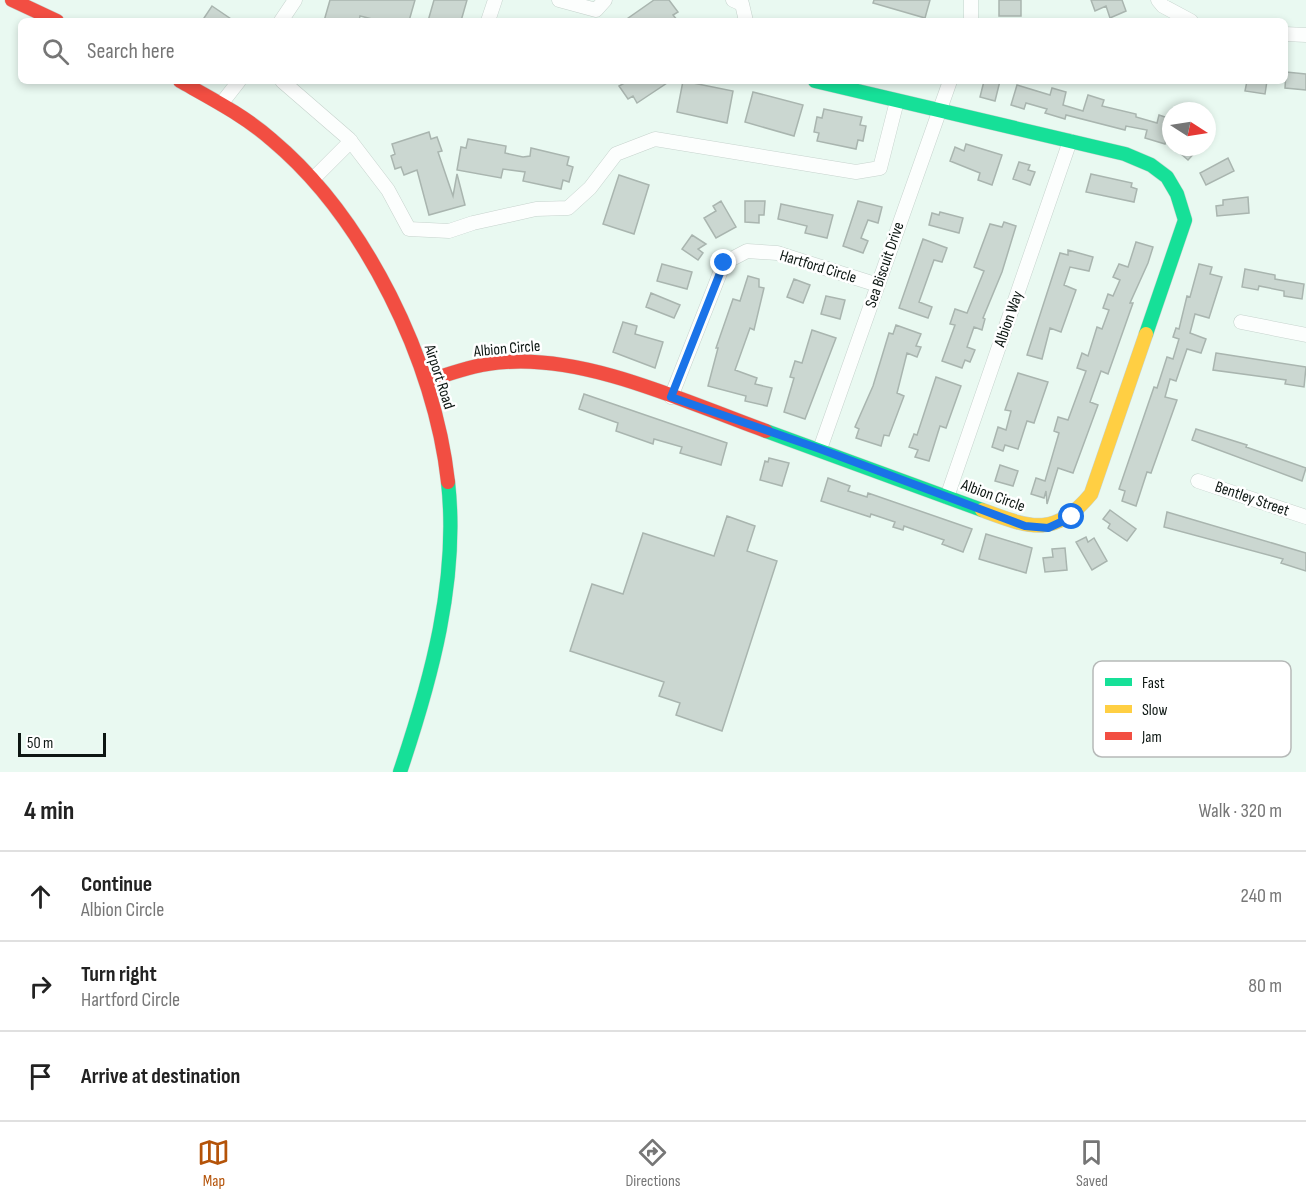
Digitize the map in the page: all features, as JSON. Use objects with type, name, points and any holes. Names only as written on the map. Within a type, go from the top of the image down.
[{"type":"main road","points":[[12,0],[51,18]]},
{"type":"main road","name":"Airport Road","points":[[185,84],[241,115],[282,148],[313,179],[340,214],[386,291],[426,381],[446,462],[448,562],[436,654],[400,772]]},
{"type":"main road","name":"Albion Circle","points":[[426,381],[484,364],[548,362],[612,378],[671,397],[820,449],[1025,526],[1048,528],[1072,517],[1091,494],[1185,220],[1178,191],[1157,167],[1125,154],[827,84]]},
{"type":"street","points":[[283,18],[295,0]]},
{"type":"street","points":[[489,18],[495,0]]},
{"type":"street","points":[[559,0],[596,9],[605,0]]},
{"type":"street","points":[[733,0],[742,4],[745,18]]},
{"type":"street","points":[[971,0],[971,18]]},
{"type":"street","points":[[1158,0],[1162,6],[1185,18]]},
{"type":"street","points":[[1288,34],[1306,35]]},
{"type":"street","points":[[221,104],[236,84]]},
{"type":"street","points":[[285,84],[351,141],[388,190],[409,229],[449,231],[473,223],[536,209],[568,208],[590,188],[616,154],[655,139],[856,172],[880,168],[897,101]]},
{"type":"street","name":"Sea Biscuit Drive","points":[[820,449],[949,84]]},
{"type":"street","points":[[313,179],[351,141]]},
{"type":"street","name":"Albion Way","points":[[947,497],[1070,141]]},
{"type":"street","name":"Hartford Circle","points":[[671,397],[724,263],[747,251],[777,253],[878,285]]},
{"type":"street","points":[[1241,322],[1306,335]]},
{"type":"street","name":"Bentley Street","points":[[1198,481],[1306,517]]},
{"type":"building","points":[[330,0],[415,0],[410,18],[360,16],[360,18],[325,18]]},
{"type":"building","points":[[434,0],[467,0],[462,18],[429,18]]},
{"type":"building","points":[[654,0],[669,0],[678,12],[673,15],[676,18],[628,18]]},
{"type":"building","points":[[874,0],[930,0],[925,18],[873,3]]},
{"type":"building","points":[[999,0],[1021,0],[1021,16],[999,16]]},
{"type":"building","points":[[1091,0],[1122,0],[1126,11],[1110,18],[1106,6],[1095,11]]},
{"type":"building","points":[[212,6],[230,18],[204,18]]},
{"type":"building","points":[[1288,72],[1306,74],[1306,90],[1285,88],[1285,84],[1288,84]]},
{"type":"building","points":[[623,84],[666,84],[637,103],[633,96],[628,99],[619,86]]},
{"type":"building","points":[[682,84],[698,84],[733,91],[727,123],[677,112]]},
{"type":"building","points":[[983,84],[999,84],[995,101],[980,97]]},
{"type":"building","points":[[1246,84],[1267,84],[1265,94],[1245,91]]},
{"type":"building","points":[[1017,85],[1050,95],[1052,88],[1066,92],[1063,105],[1083,111],[1088,95],[1104,100],[1102,106],[1136,114],[1136,117],[1157,123],[1159,115],[1162,116],[1162,143],[1145,138],[1147,130],[1126,126],[1125,130],[1066,115],[1065,119],[1045,113],[1047,109],[1026,103],[1024,109],[1011,105]]},
{"type":"building","points":[[753,92],[803,105],[794,136],[745,122]]},
{"type":"building","points":[[824,109],[862,117],[860,125],[866,126],[863,141],[858,140],[856,149],[817,141],[819,133],[814,132],[817,117],[822,118]]},
{"type":"building","points":[[429,132],[431,139],[437,137],[442,151],[438,152],[453,196],[457,174],[465,205],[429,215],[417,170],[404,175],[401,167],[395,169],[391,156],[395,154],[392,144]]},
{"type":"building","points":[[468,139],[506,146],[505,153],[523,157],[530,156],[531,148],[569,157],[567,165],[573,167],[569,182],[563,180],[561,189],[523,181],[525,172],[503,169],[501,178],[457,170],[461,147],[466,148]]},
{"type":"building","points":[[966,144],[1002,155],[992,185],[978,180],[980,173],[950,161],[955,147],[964,151]]},
{"type":"building","points":[[1228,158],[1234,171],[1206,185],[1200,173]]},
{"type":"building","points":[[1019,162],[1030,165],[1028,170],[1035,172],[1030,185],[1013,179]]},
{"type":"building","points":[[1091,174],[1132,183],[1131,187],[1137,189],[1134,202],[1086,192]]},
{"type":"building","points":[[619,175],[649,185],[634,234],[603,224]]},
{"type":"building","points":[[1248,197],[1249,213],[1217,216],[1216,206],[1223,205],[1223,200]]},
{"type":"building","points":[[721,201],[736,227],[716,238],[704,218],[716,211],[713,206]]},
{"type":"building","points":[[745,201],[765,201],[764,215],[759,215],[759,223],[745,222]]},
{"type":"building","points":[[858,201],[882,207],[878,223],[868,220],[861,238],[868,241],[863,253],[843,246]]},
{"type":"building","points":[[781,204],[833,215],[827,238],[805,233],[807,226],[778,219]]},
{"type":"building","points":[[940,212],[963,218],[959,233],[929,225],[932,213],[939,215]]},
{"type":"building","points":[[1004,222],[1016,226],[1002,272],[983,318],[985,319],[982,330],[974,327],[967,347],[975,350],[970,362],[965,360],[962,368],[942,361],[955,325],[950,324],[955,309],[967,313],[984,271],[974,267],[990,224],[1002,227]]},
{"type":"building","points":[[692,235],[706,244],[698,249],[703,253],[698,260],[682,249]]},
{"type":"building","points":[[923,239],[947,248],[942,262],[934,260],[919,302],[932,307],[928,318],[899,308]]},
{"type":"building","points":[[1136,242],[1153,247],[1148,263],[1130,303],[1133,303],[1108,374],[1101,371],[1090,402],[1098,405],[1073,473],[1058,468],[1047,504],[1046,491],[1044,498],[1031,494],[1036,478],[1045,481],[1059,433],[1054,431],[1058,417],[1068,420],[1086,371],[1077,368],[1082,353],[1088,356],[1097,327],[1102,329],[1109,310],[1103,308],[1108,294],[1113,296],[1120,280],[1113,277],[1119,264],[1128,267]]},
{"type":"building","points":[[1068,250],[1093,257],[1089,271],[1070,267],[1064,285],[1076,290],[1061,332],[1050,328],[1042,359],[1027,355],[1060,253],[1068,255]]},
{"type":"building","points":[[662,264],[692,272],[687,289],[657,281]]},
{"type":"building","points":[[1199,264],[1212,267],[1210,274],[1222,277],[1209,318],[1195,314],[1190,333],[1206,339],[1201,353],[1187,349],[1176,381],[1170,379],[1165,397],[1177,400],[1151,473],[1147,472],[1136,506],[1122,501],[1125,491],[1119,489],[1154,387],[1157,388],[1167,357],[1173,359],[1179,339],[1173,337],[1176,328],[1179,329],[1187,296],[1190,297]]},
{"type":"building","points":[[1245,269],[1275,275],[1275,279],[1304,284],[1302,299],[1284,296],[1284,291],[1259,286],[1258,290],[1242,287]]},
{"type":"building","points":[[748,276],[759,279],[759,287],[764,288],[754,330],[750,328],[735,370],[757,378],[755,384],[772,388],[767,406],[745,401],[746,396],[708,386],[718,348],[716,348],[733,299],[740,301]]},
{"type":"building","points":[[794,279],[810,285],[803,303],[787,297]]},
{"type":"building","points":[[651,293],[680,305],[674,318],[646,307]]},
{"type":"building","points":[[826,296],[845,300],[840,319],[821,314]]},
{"type":"building","points":[[623,322],[637,326],[635,334],[663,342],[655,368],[613,352]]},
{"type":"building","points":[[896,325],[921,334],[916,346],[921,347],[917,357],[907,353],[897,393],[904,396],[889,436],[884,435],[881,446],[856,438],[859,429],[855,427],[873,386],[889,333],[893,334]]},
{"type":"building","points":[[812,330],[836,338],[805,419],[784,412],[794,378],[790,377],[795,361],[802,363]]},
{"type":"building","points":[[1216,353],[1306,367],[1304,387],[1285,384],[1286,380],[1213,370]]},
{"type":"building","points":[[1018,373],[1048,382],[1034,423],[1027,421],[1018,449],[1005,445],[1003,451],[992,447],[998,427],[1006,430],[1011,411],[1005,410]]},
{"type":"building","points":[[936,377],[961,386],[946,428],[940,426],[929,461],[915,457],[918,450],[909,447],[914,434],[917,435]]},
{"type":"building","points":[[584,394],[727,443],[721,465],[680,453],[682,447],[654,439],[653,444],[616,431],[618,423],[579,409]]},
{"type":"building","points":[[1196,429],[1247,445],[1246,447],[1306,468],[1302,481],[1192,440]]},
{"type":"building","points":[[769,458],[789,463],[782,486],[760,480],[765,461],[768,462]]},
{"type":"building","points":[[1000,465],[1018,471],[1013,486],[995,481]]},
{"type":"building","points":[[828,478],[850,486],[848,491],[867,497],[868,493],[972,529],[963,552],[942,544],[944,540],[904,526],[903,530],[893,527],[895,522],[871,514],[870,517],[821,501]]},
{"type":"building","points":[[1110,510],[1136,529],[1127,541],[1108,528],[1110,524],[1103,519]]},
{"type":"building","points":[[1167,512],[1306,553],[1306,571],[1281,563],[1283,559],[1164,527]]},
{"type":"building","points":[[727,516],[755,526],[747,551],[777,561],[722,731],[676,715],[680,703],[659,696],[664,682],[570,651],[592,584],[623,594],[643,533],[714,556]]},
{"type":"building","points":[[986,534],[1032,548],[1026,573],[979,559]]},
{"type":"building","points":[[1086,537],[1088,542],[1094,538],[1107,561],[1092,570],[1076,542]]},
{"type":"building","points":[[1065,548],[1067,570],[1045,572],[1043,558],[1053,557],[1052,549]]},
{"type":"traffic: fast","points":[[828,84],[1125,154],[1151,165],[1167,177],[1177,194],[1185,220],[1146,334]]},
{"type":"traffic: fast","points":[[766,431],[982,510]]},
{"type":"traffic: fast","points":[[400,772],[432,666],[446,593],[450,556],[448,482]]},
{"type":"traffic: slow","points":[[982,510],[1014,521],[1041,525],[1065,518],[1078,508],[1091,494],[1146,334]]},
{"type":"traffic: jam","points":[[12,0],[51,18]]},
{"type":"traffic: jam","points":[[185,84],[216,101],[272,140],[306,172],[337,209],[365,251],[390,295],[411,342],[428,389],[441,436],[448,482]]},
{"type":"traffic: jam","points":[[426,381],[485,364],[538,362],[571,366],[672,395],[766,431]]},
{"type":"route","points":[[724,263],[671,397],[820,449],[1025,526],[1048,528],[1072,517]]}]
